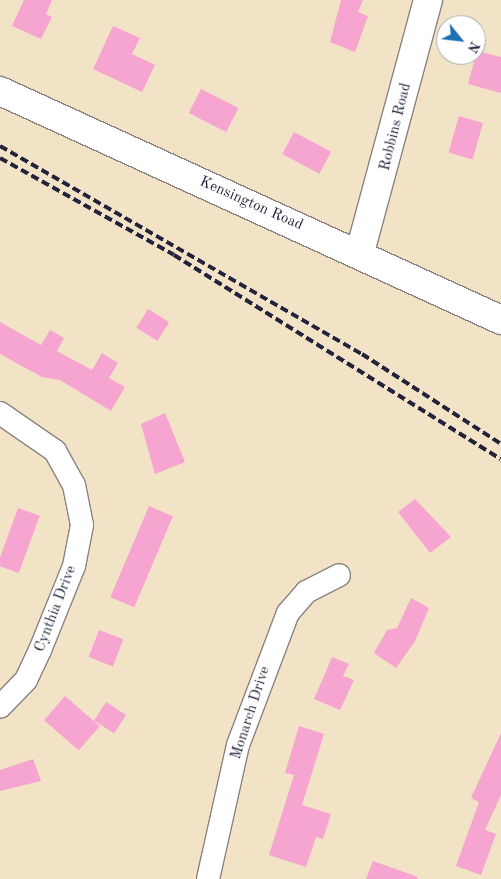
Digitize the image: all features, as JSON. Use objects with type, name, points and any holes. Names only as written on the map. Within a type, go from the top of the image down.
[{"type":"street","name":"Robbins Road","points":[[360,252],[428,0]]},
{"type":"street","name":"Kensington Road","points":[[0,91],[360,252],[501,320]]},
{"type":"street","name":"Cynthia Drive","points":[[0,413],[55,451],[74,485],[82,525],[74,566],[40,650],[26,680],[0,707]]},
{"type":"street","name":"Monarch Drive","points":[[208,879],[238,745],[288,613],[306,592],[338,575]]},
{"type":"building","points":[[24,0],[52,0],[46,14],[52,17],[41,39],[12,26]]},
{"type":"building","points":[[341,0],[363,0],[358,12],[368,16],[355,52],[330,42]]},
{"type":"building","points":[[113,26],[140,38],[132,54],[155,65],[142,92],[93,69]]},
{"type":"building","points":[[486,53],[501,57],[501,93],[468,84],[473,65],[486,65]]},
{"type":"building","points":[[201,89],[238,108],[226,132],[189,113]]},
{"type":"building","points":[[459,116],[483,123],[473,159],[449,153]]},
{"type":"building","points":[[294,132],[331,152],[319,174],[282,154]]},
{"type":"building","points":[[148,309],[169,322],[158,341],[136,328]]},
{"type":"building","points":[[0,322],[41,345],[50,330],[64,338],[57,351],[92,370],[102,353],[118,363],[109,378],[125,387],[111,411],[60,380],[42,377],[0,354]]},
{"type":"building","points":[[165,413],[185,462],[155,474],[141,424]]},
{"type":"building","points":[[415,499],[451,537],[430,553],[398,512]]},
{"type":"building","points":[[149,506],[173,516],[134,607],[110,597]]},
{"type":"building","points":[[18,508],[40,516],[19,573],[0,566],[0,557]]},
{"type":"building","points":[[411,598],[429,608],[415,641],[396,668],[374,653],[387,630],[397,628]]},
{"type":"building","points":[[99,630],[123,639],[113,666],[89,657]]},
{"type":"building","points":[[332,657],[349,664],[343,676],[354,680],[340,710],[314,699]]},
{"type":"building","points":[[65,696],[100,726],[79,750],[44,720]]},
{"type":"building","points":[[106,702],[126,715],[114,734],[94,720]]},
{"type":"building","points":[[299,726],[324,734],[302,805],[331,814],[323,839],[316,837],[306,867],[269,855],[294,775],[285,773]]},
{"type":"building","points":[[501,733],[501,795],[485,830],[496,834],[481,875],[456,866],[479,802],[471,798]]},
{"type":"building","points":[[33,759],[41,781],[0,791],[0,770]]},
{"type":"building","points":[[373,861],[418,877],[417,879],[366,879]]},
{"type":"railway","points":[[0,146],[362,354],[501,444]]},
{"type":"railway","points":[[0,158],[174,255],[501,459]]}]
